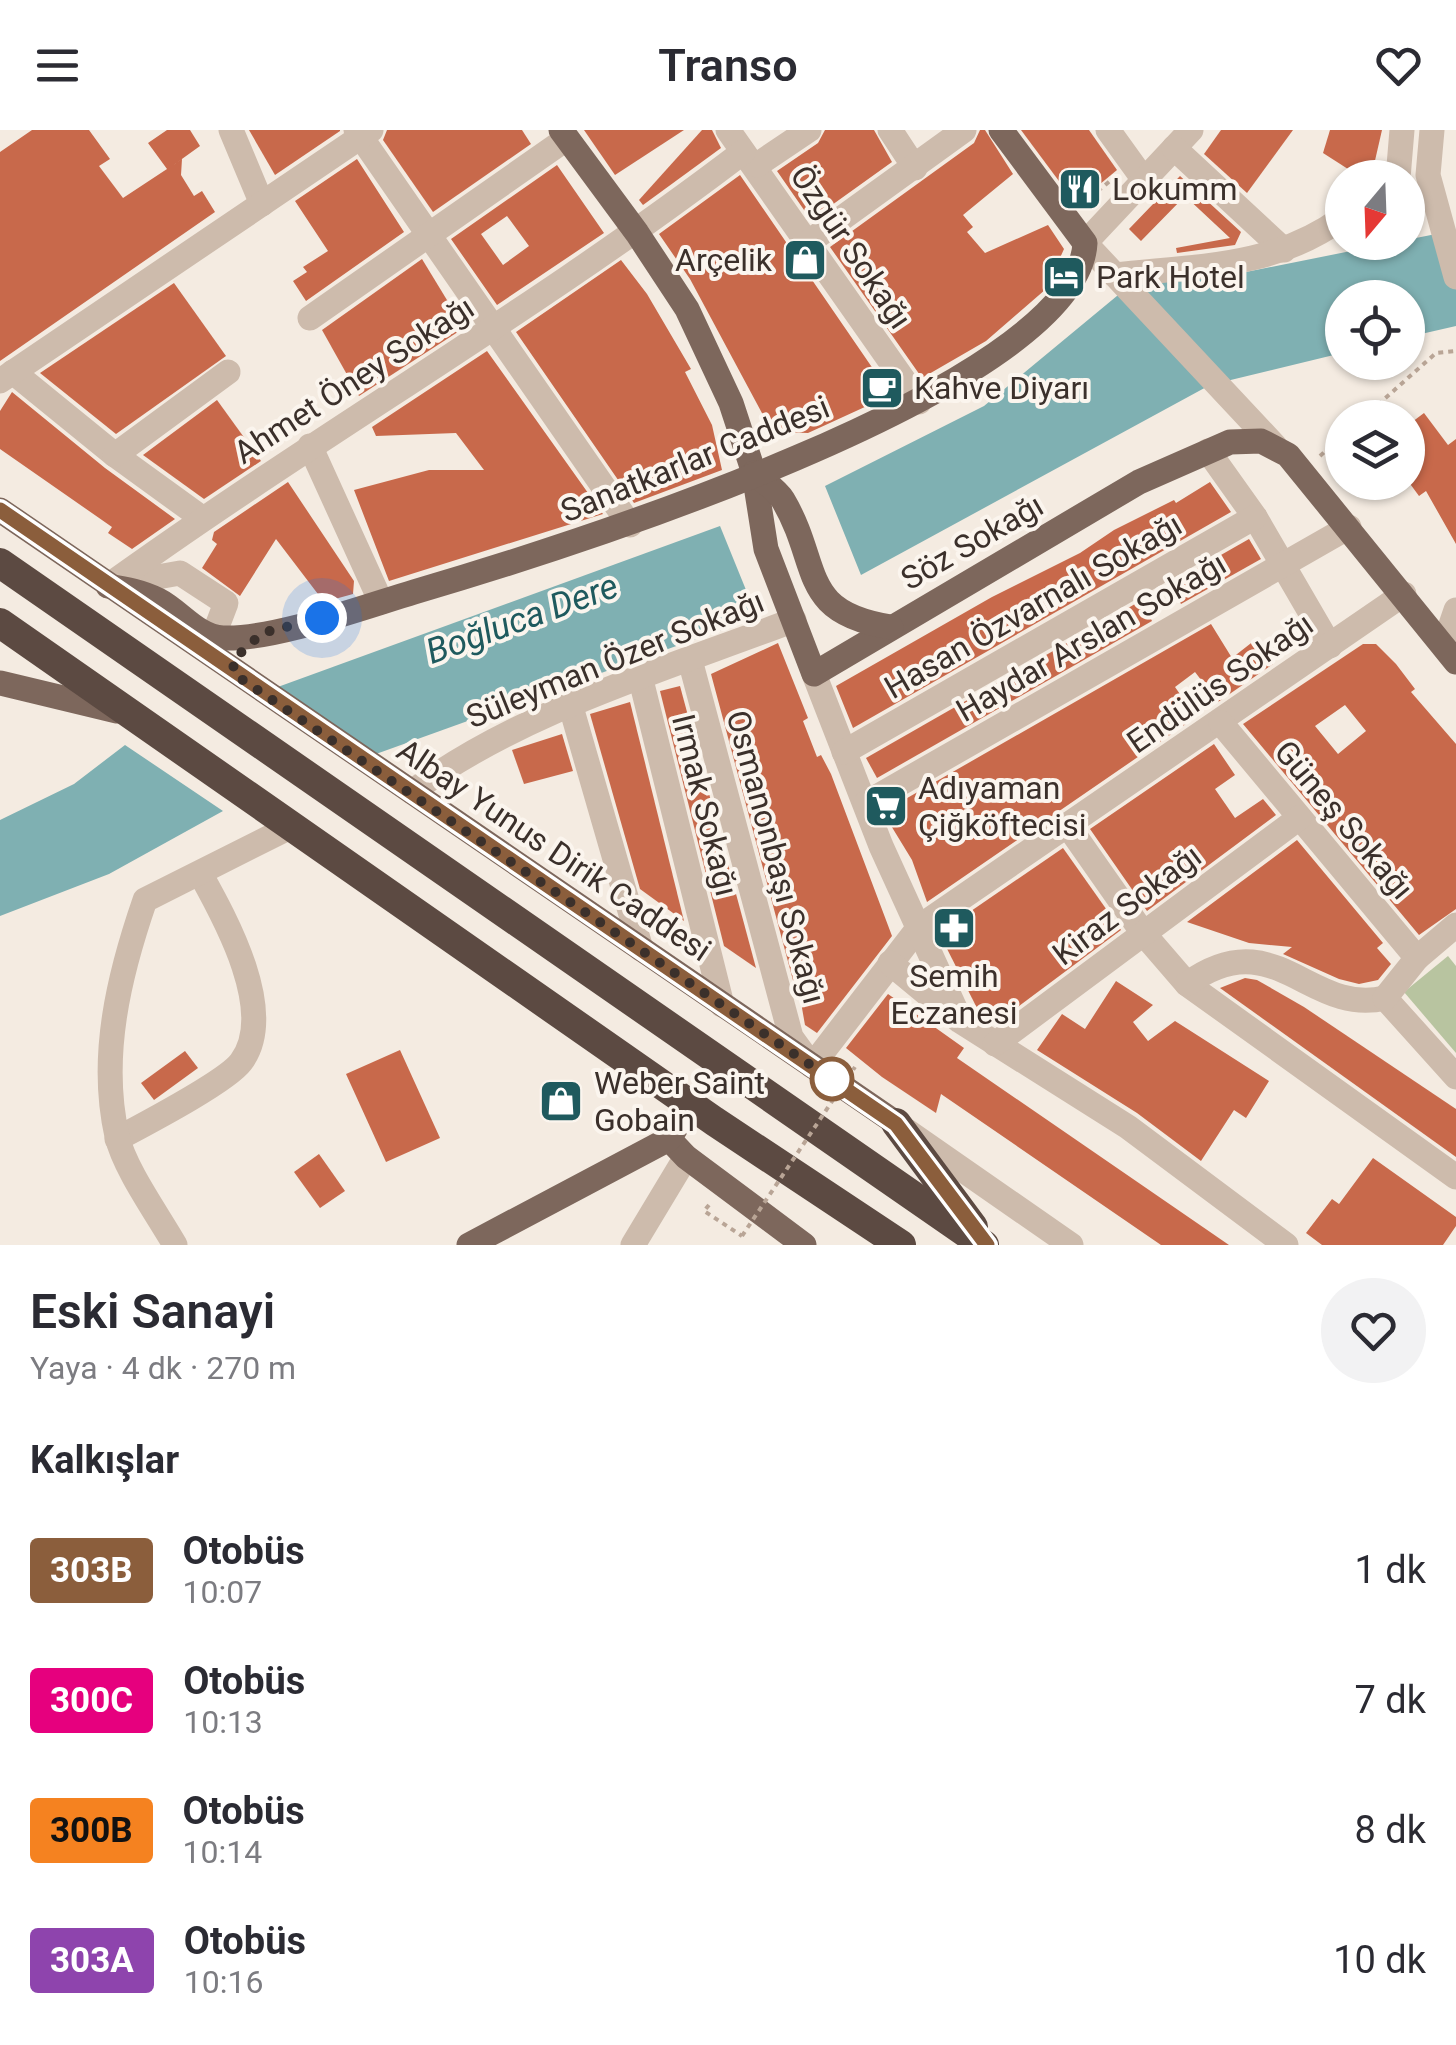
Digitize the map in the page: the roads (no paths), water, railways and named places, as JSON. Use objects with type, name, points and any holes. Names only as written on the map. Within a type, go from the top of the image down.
[{"type":"highway","points":[[0,563],[986,1245]]},
{"type":"highway","points":[[0,623],[901,1245]]},
{"type":"highway","points":[[896,1124],[986,1245]]},
{"type":"main road","points":[[1001,130],[1085,242]]},
{"type":"main road","points":[[564,135],[638,232],[687,309],[731,404],[754,473],[766,548],[814,674],[891,626]]},
{"type":"main road","name":"Sanatkarlar Caddesi","points":[[214,637],[262,633],[381,602],[630,524],[919,402],[1040,321],[1076,282],[1084,263],[1085,242]]},
{"type":"main road","points":[[1219,446],[1246,439],[1275,446],[1303,472],[1450,654]]},
{"type":"main road","name":"Söz Sokağı","points":[[754,473],[782,498],[826,600],[850,618],[891,626],[1139,482],[1219,446]]},
{"type":"main road","name":"Albay Yunus Dirik Caddesi","points":[[0,510],[896,1124]]},
{"type":"main road","points":[[108,586],[162,601],[214,637]]},
{"type":"main road","points":[[245,681],[233,660],[262,633]]},
{"type":"main road","points":[[0,683],[138,721]]},
{"type":"main road","points":[[470,1245],[678,1148],[691,1103]]},
{"type":"main road","points":[[678,1148],[804,1245]]},
{"type":"street","points":[[231,130],[262,204]]},
{"type":"street","name":"Özgür Sokağı","points":[[728,130],[919,402]]},
{"type":"street","name":"Ahmet Öney Sokağı","points":[[108,586],[310,446],[750,159],[809,130]]},
{"type":"street","points":[[890,130],[915,168]]},
{"type":"street","points":[[809,242],[964,130]]},
{"type":"street","points":[[1108,130],[1144,180]]},
{"type":"street","points":[[1400,160],[1402,130]]},
{"type":"street","points":[[1432,130],[1433,191],[1456,277]]},
{"type":"street","points":[[202,518],[7,376],[363,132],[630,524]]},
{"type":"street","points":[[310,318],[564,135]]},
{"type":"street","points":[[1275,446],[1085,242],[1183,139],[1284,250]]},
{"type":"street","points":[[1118,278],[1234,264],[1284,250],[1325,231]]},
{"type":"street","points":[[115,455],[228,372]]},
{"type":"street","points":[[310,446],[381,602]]},
{"type":"street","points":[[1219,446],[1280,566],[1330,646]]},
{"type":"street","name":"Hasan Özvarnalı Sokağı","points":[[844,752],[1255,517]]},
{"type":"street","name":"Haydar Arslan Sokağı","points":[[866,803],[1349,527]]},
{"type":"street","points":[[108,586],[180,573],[226,603],[214,637]]},
{"type":"street","name":"Endülüs Sokağı","points":[[812,1066],[919,927],[1404,594]]},
{"type":"street","points":[[1450,654],[1456,610]]},
{"type":"street","name":"Süleyman Özer Sokağı","points":[[412,792],[450,763],[571,707],[794,620]]},
{"type":"street","name":"Osmanonbaşı Sokağı","points":[[690,660],[791,1038],[812,1066]]},
{"type":"street","points":[[814,674],[960,1021]]},
{"type":"street","name":"Irmak Sokağı","points":[[641,680],[722,1005]]},
{"type":"street","points":[[571,707],[640,949]]},
{"type":"street","name":"Güneş Sokağı","points":[[1221,723],[1417,958]]},
{"type":"street","name":"Kiraz Sokağı","points":[[995,1044],[1299,818]]},
{"type":"street","points":[[175,1245],[117,1139],[109,1060],[124,960],[145,900],[292,826]]},
{"type":"street","points":[[1068,826],[1143,933],[1186,984],[1456,1177]]},
{"type":"street","points":[[117,1139],[241,1062],[251,1031],[247,970],[239,944],[201,875]]},
{"type":"street","points":[[1186,984],[1232,961],[1266,962],[1358,1004],[1385,998],[1417,958],[1456,925]]},
{"type":"street","points":[[890,963],[960,1021],[1128,1127],[1286,1245]]},
{"type":"street","points":[[1385,998],[1456,1077]]},
{"type":"street","name":"Albay Yunus Dirik Caddesi","points":[[896,1124],[1071,1245]]},
{"type":"street","points":[[633,1245],[678,1148]]},
{"type":"water","points":[[1456,230],[1456,326],[1425,333],[1425,280],[1325,280],[1325,357],[1210,385],[861,575],[825,486],[984,406],[1135,281],[1216,278],[1325,256],[1325,260],[1425,260],[1425,236]]},
{"type":"water","name":"Boğluca Dere","points":[[720,526],[757,617],[376,754],[275,688]]},
{"type":"water","points":[[125,745],[223,811],[109,874],[0,916],[0,820],[74,784]]},
{"type":"place","name":"Lokumm","points":[[1080,189]]},
{"type":"place","name":"Arçelik","points":[[805,260]]},
{"type":"place","name":"Park Hotel","points":[[1064,277]]},
{"type":"place","name":"Kahve Diyarı","points":[[882,388]]},
{"type":"place","name":"Adıyaman Çiğköftecisi","points":[[886,806]]},
{"type":"place","name":"Semih Eczanesi","points":[[954,928]]},
{"type":"place","name":"Weber Saint Gobain","points":[[561,1101]]}]
